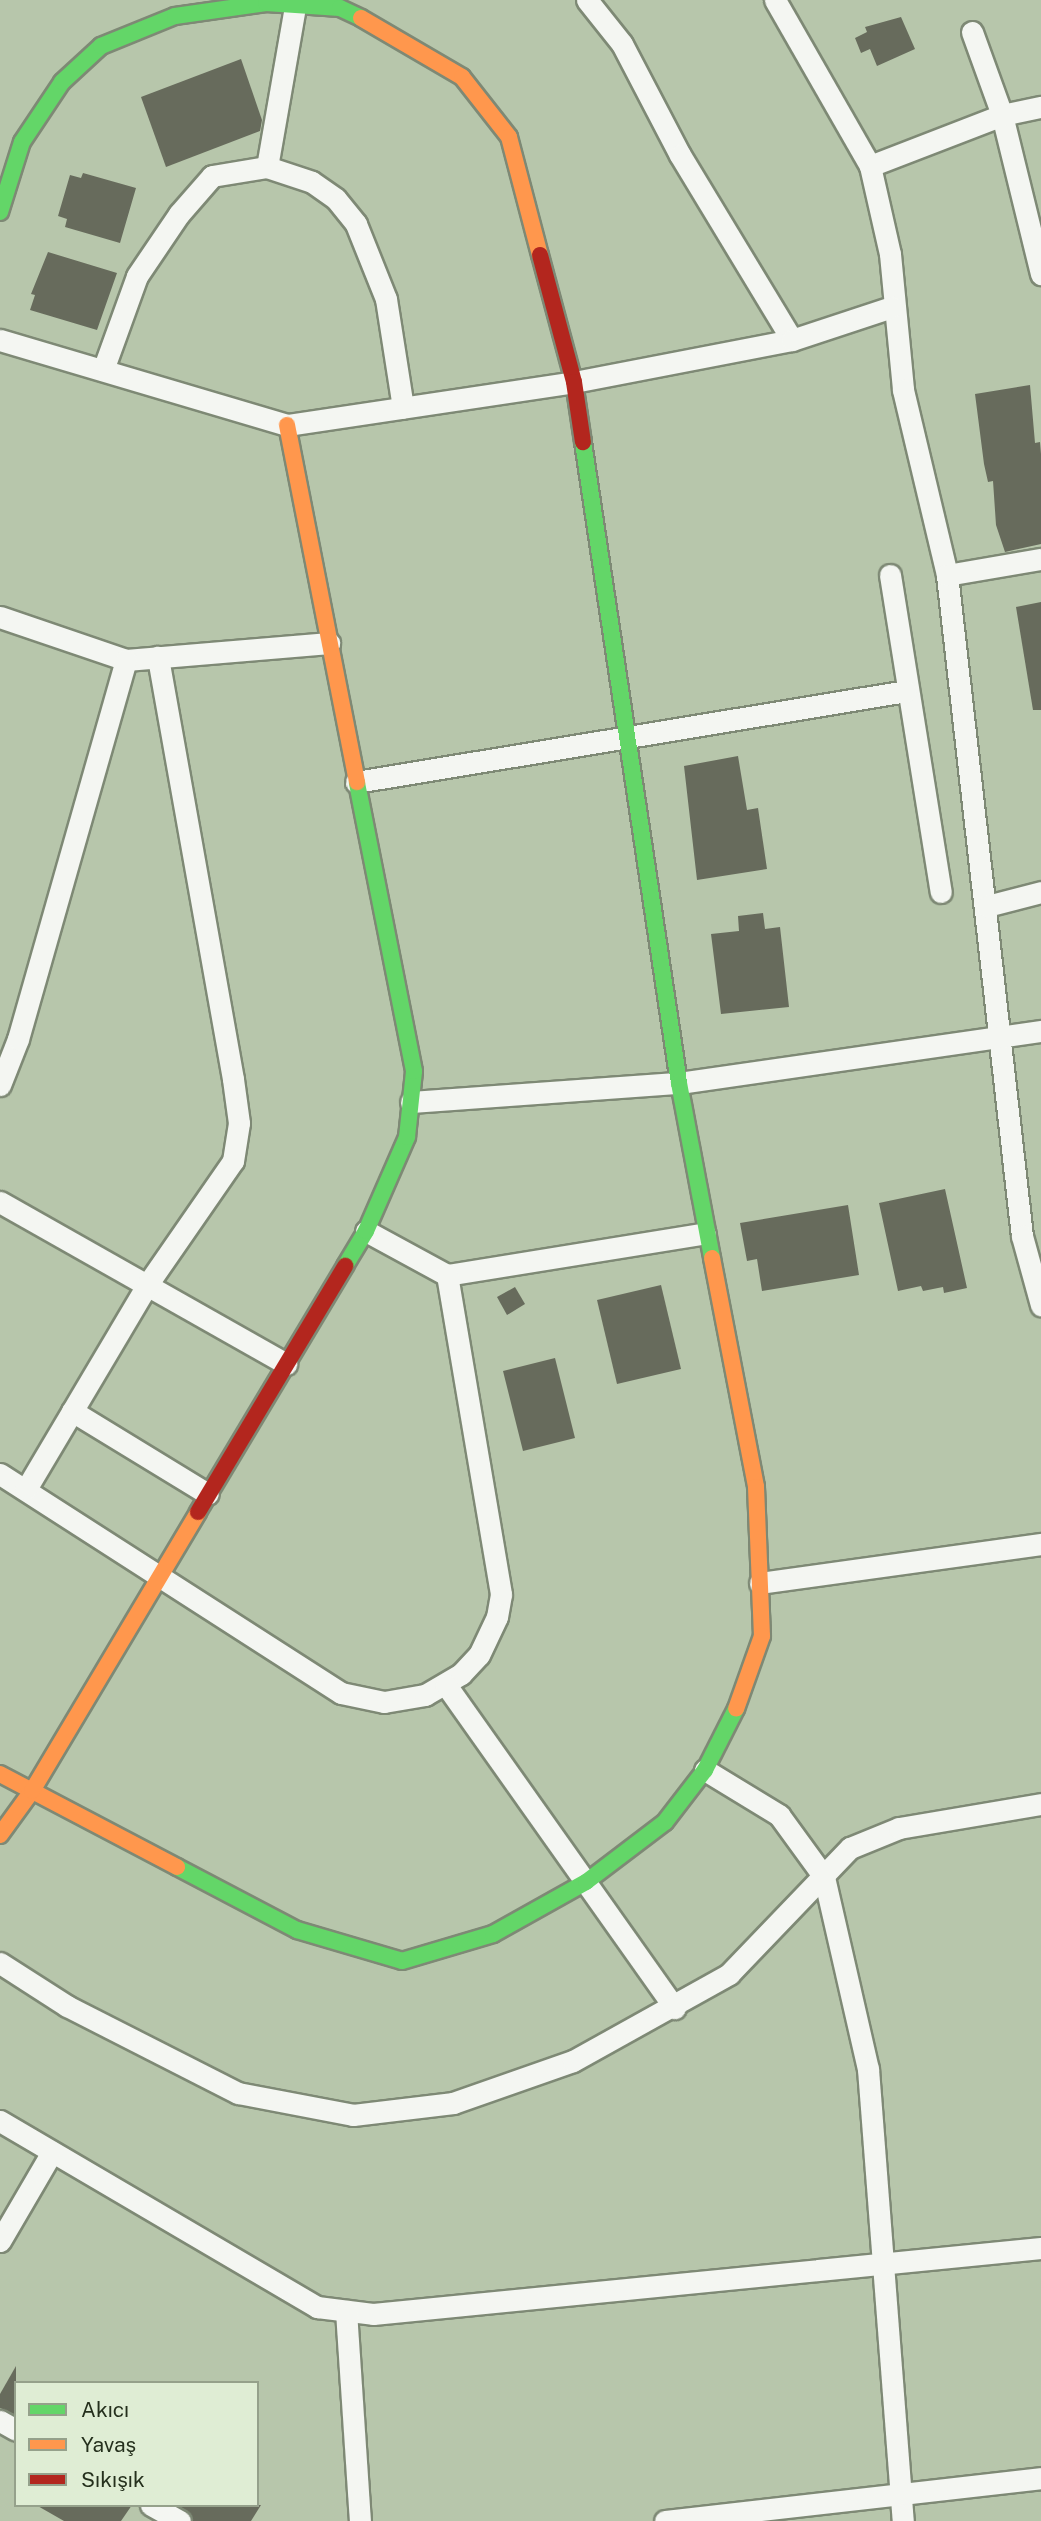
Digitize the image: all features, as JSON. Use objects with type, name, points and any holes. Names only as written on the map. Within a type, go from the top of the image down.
[{"type":"street","points":[[587,0],[622,44],[680,155],[792,340]]},
{"type":"street","points":[[775,0],[801,39],[823,88],[870,166],[890,254],[892,307],[902,390],[947,575],[987,906],[1022,1236],[1041,1305]]},
{"type":"street","points":[[267,167],[295,3]]},
{"type":"street","points":[[0,212],[22,142],[62,82],[100,46],[175,16],[265,4],[295,3],[340,8],[400,37],[462,77],[509,137],[574,382],[678,1083],[756,1487],[762,1636],[739,1703],[705,1770],[665,1822],[586,1882],[493,1934],[402,1961],[297,1930],[0,1774]]},
{"type":"street","points":[[972,32],[1002,115],[1041,274]]},
{"type":"street","points":[[870,166],[1002,115],[1041,107]]},
{"type":"street","points":[[103,370],[136,276],[179,214],[212,176],[267,167],[312,182],[356,225],[386,299],[403,408]]},
{"type":"street","points":[[0,340],[287,425],[574,382],[792,340],[892,307]]},
{"type":"street","points":[[0,1835],[32,1791],[366,1231],[407,1137],[414,1071],[287,425]]},
{"type":"street","points":[[947,575],[1041,559]]},
{"type":"street","points":[[890,575],[906,691],[941,892]]},
{"type":"street","points":[[0,617],[126,660],[329,642]]},
{"type":"street","points":[[26,1489],[147,1285],[233,1161],[239,1123],[158,657]]},
{"type":"street","points":[[0,1085],[18,1039],[126,660]]},
{"type":"street","points":[[356,782],[628,740],[906,691]]},
{"type":"street","points":[[987,906],[1041,892]]},
{"type":"street","points":[[411,1102],[678,1083],[1041,1031]]},
{"type":"street","points":[[0,1202],[286,1364]]},
{"type":"street","points":[[366,1231],[447,1275],[705,1233]]},
{"type":"street","points":[[0,1474],[341,1693],[384,1702],[425,1695],[446,1685],[479,1655],[490,1637],[501,1594],[447,1275]]},
{"type":"street","points":[[72,1411],[208,1494]]},
{"type":"street","points":[[760,1583],[1041,1544]]},
{"type":"street","points":[[446,1685],[675,2008]]},
{"type":"street","points":[[705,1770],[779,1815],[824,1877],[867,2069],[903,2521]]},
{"type":"street","points":[[0,1963],[67,2006],[238,2093],[353,2115],[453,2103],[573,2061],[675,2008],[729,1974],[850,1848],[899,1828],[1041,1804]]},
{"type":"street","points":[[0,2121],[317,2308],[373,2314],[1041,2248]]},
{"type":"street","points":[[0,2241],[52,2152]]},
{"type":"street","points":[[346,2311],[360,2521]]},
{"type":"street","points":[[664,2521],[1041,2478]]},
{"type":"street","points":[[155,2507],[180,2521]]},
{"type":"building","points":[[901,17],[915,49],[877,66],[870,49],[861,53],[855,38],[867,32],[865,27]]},
{"type":"building","points":[[241,59],[262,120],[260,131],[166,167],[141,97]]},
{"type":"building","points":[[83,173],[136,188],[120,243],[65,227],[67,219],[58,216],[70,175],[81,178]]},
{"type":"building","points":[[48,252],[117,273],[97,330],[30,310],[35,295],[31,294]]},
{"type":"building","points":[[1030,385],[1035,443],[1040,442],[1041,454],[1041,544],[1005,552],[996,525],[993,481],[988,482],[984,464],[975,394]]},
{"type":"building","points":[[1041,602],[1041,710],[1033,710],[1016,607]]},
{"type":"building","points":[[738,756],[747,810],[758,808],[767,869],[697,880],[684,766]]},
{"type":"building","points":[[763,913],[765,929],[780,927],[789,1007],[721,1014],[711,934],[739,931],[738,916]]},
{"type":"building","points":[[945,1189],[967,1288],[944,1293],[943,1287],[923,1291],[921,1286],[898,1291],[879,1203]]},
{"type":"building","points":[[848,1205],[859,1275],[762,1291],[757,1259],[747,1261],[740,1223]]},
{"type":"building","points":[[661,1285],[681,1369],[617,1384],[597,1300]]},
{"type":"building","points":[[515,1287],[525,1304],[507,1315],[497,1297]]},
{"type":"building","points":[[555,1358],[575,1438],[523,1451],[503,1371]]},
{"type":"building","points":[[16,2366],[14,2414],[0,2408],[0,2394]]},
{"type":"building","points":[[261,2505],[251,2521],[193,2521],[181,2507]]},
{"type":"building","points":[[40,2507],[131,2507],[121,2521],[64,2521]]},
{"type":"traffic: fast","points":[[0,212],[22,142],[62,82],[101,46],[175,16],[266,3],[340,8],[361,18]]},
{"type":"traffic: fast","points":[[583,442],[679,1083],[712,1258]]},
{"type":"traffic: fast","points":[[345,1266],[366,1231],[407,1137],[414,1071],[357,782]]},
{"type":"traffic: fast","points":[[177,1867],[297,1930],[402,1961],[493,1934],[586,1882],[665,1822],[705,1770],[736,1709]]},
{"type":"traffic: slow","points":[[361,18],[462,77],[509,137],[540,255]]},
{"type":"traffic: slow","points":[[287,425],[357,782]]},
{"type":"traffic: slow","points":[[712,1258],[756,1487],[762,1636],[736,1709]]},
{"type":"traffic: slow","points":[[0,1835],[32,1791],[198,1512]]},
{"type":"traffic: slow","points":[[0,1774],[177,1867]]},
{"type":"traffic: jam","points":[[540,255],[574,382],[583,442]]},
{"type":"traffic: jam","points":[[198,1512],[345,1266]]}]
